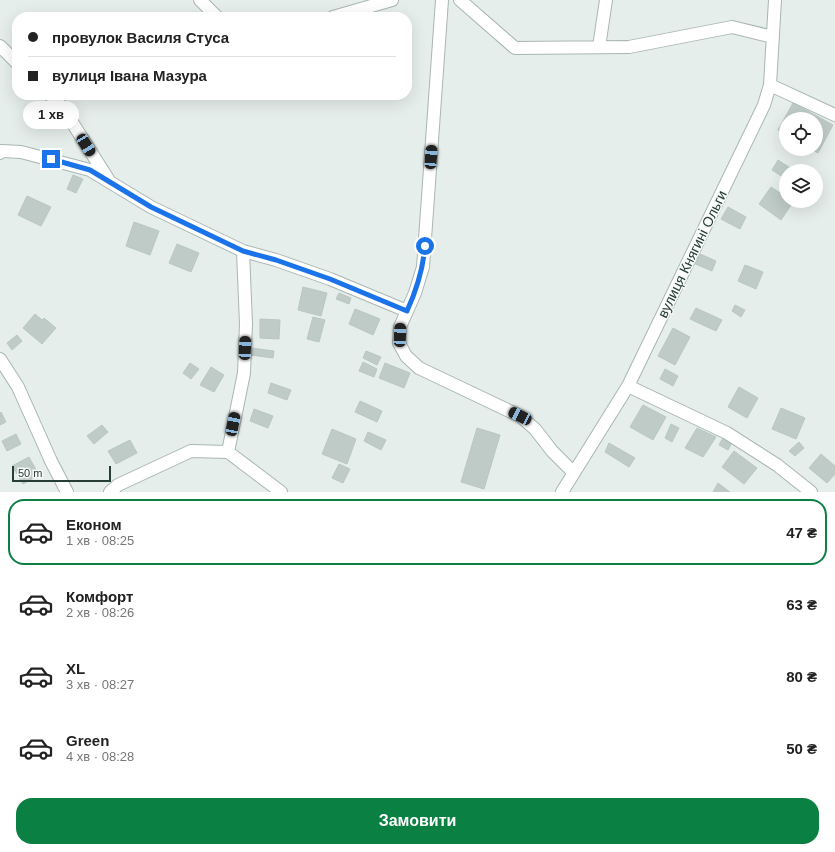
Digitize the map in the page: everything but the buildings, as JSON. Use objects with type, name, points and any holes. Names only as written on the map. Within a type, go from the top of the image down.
[{"type":"street","points":[[200,0],[212,12]]},
{"type":"street","points":[[350,12],[392,0]]},
{"type":"street","points":[[442,0],[423,267],[415,293],[400,327],[399,343],[406,356],[419,368],[520,416],[535,429],[552,451],[574,472]]},
{"type":"street","points":[[460,0],[515,48],[629,46],[732,27],[773,37]]},
{"type":"street","points":[[599,47],[606,0]]},
{"type":"street","name":"вулиця Княгині Ольги","points":[[562,492],[628,386],[757,122],[770,85],[775,0]]},
{"type":"street","points":[[0,46],[12,58]]},
{"type":"street","points":[[770,85],[835,115]]},
{"type":"street","points":[[55,100],[63,108],[110,182]]},
{"type":"street","points":[[0,153],[21,152],[90,170],[151,207],[243,251],[276,260],[330,279],[407,311]]},
{"type":"street","points":[[228,452],[244,373],[246,324],[243,251]]},
{"type":"street","points":[[0,359],[18,387],[51,461],[67,492]]},
{"type":"street","points":[[628,386],[727,434],[777,466],[811,492]]},
{"type":"street","points":[[110,492],[118,485],[191,451],[228,452],[281,492]]},
{"type":"route","points":[[51,159],[90,170],[151,207],[243,251],[276,260],[330,279],[407,311],[415,293],[423,267],[425,246]]}]
